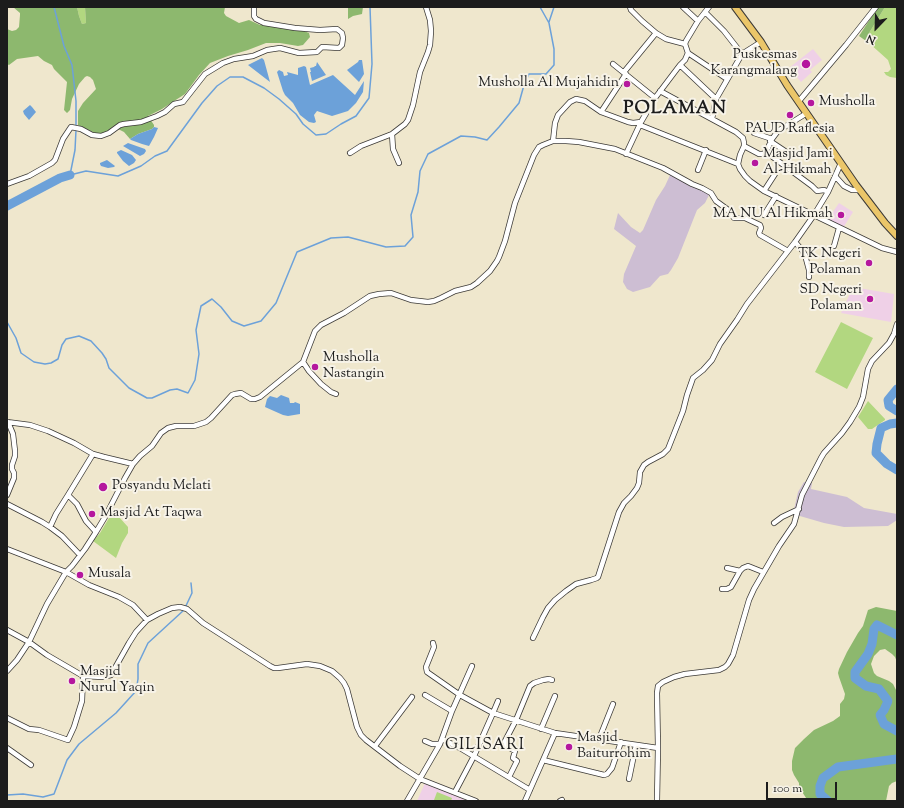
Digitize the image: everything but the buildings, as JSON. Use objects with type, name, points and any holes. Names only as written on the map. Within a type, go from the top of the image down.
[{"type":"main road","points":[[735,7],[761,42],[787,85],[842,163],[859,190],[897,236]]},
{"type":"street","points":[[7,184],[29,176],[52,163],[55,160],[63,139],[71,127],[81,129],[92,135],[101,136],[120,125],[141,122],[157,116],[165,112],[174,104],[183,102],[205,74],[223,63],[234,59],[253,56],[267,50],[280,48],[299,53],[317,52],[322,47],[339,48],[342,45],[342,33],[337,29],[320,30],[295,28],[264,23],[256,19],[254,16],[254,7]]},
{"type":"street","points":[[350,153],[361,146],[392,134],[408,120],[413,105],[420,72],[430,45],[430,20],[426,7]]},
{"type":"street","points":[[630,7],[631,10],[656,33],[684,44],[688,53],[727,79]]},
{"type":"street","points":[[683,7],[698,21]]},
{"type":"street","points":[[684,44],[690,32],[708,7]]},
{"type":"street","points":[[799,101],[846,46],[876,7]]},
{"type":"street","points":[[704,12],[724,31],[742,54]]},
{"type":"street","points":[[601,112],[625,73],[656,33]]},
{"type":"street","points":[[712,119],[716,99],[742,54],[761,42]]},
{"type":"street","points":[[626,154],[640,123],[655,98],[685,60],[688,53]]},
{"type":"street","points":[[613,64],[655,98]]},
{"type":"street","points":[[680,65],[716,99]]},
{"type":"street","points":[[660,91],[738,134],[744,140],[744,146],[738,164],[740,169],[750,181],[764,191],[882,248],[897,252]]},
{"type":"street","points":[[553,141],[556,120],[560,112],[576,99],[585,101],[601,112],[628,122],[640,123],[676,140],[706,150],[738,164]]},
{"type":"street","points":[[744,146],[759,154],[766,152],[771,140],[778,131],[807,113]]},
{"type":"street","points":[[754,133],[771,140],[785,151]]},
{"type":"street","points":[[392,134],[393,149],[399,163]]},
{"type":"street","points":[[7,672],[29,642],[47,604],[66,572],[96,532],[124,478],[140,456],[152,446],[161,433],[168,428],[176,426],[194,426],[206,422],[232,395],[241,393],[251,399],[257,398],[266,393],[303,362],[318,327],[344,313],[370,296],[391,293],[411,300],[428,302],[434,301],[454,291],[471,287],[477,283],[490,271],[499,257],[505,242],[515,203],[534,154],[539,147],[553,141],[579,142],[615,149],[671,172],[711,193],[716,201],[729,211],[734,218],[745,218],[760,225],[760,235],[788,251]]},
{"type":"street","points":[[698,170],[706,150]]},
{"type":"street","points":[[766,152],[817,191],[824,190],[828,192]]},
{"type":"street","points":[[533,638],[542,617],[554,600],[576,584],[598,577],[619,512],[624,502],[637,488],[642,467],[663,454],[668,449],[694,378],[712,360],[720,344],[747,304],[796,242],[828,192],[842,163]]},
{"type":"street","points":[[764,191],[775,174]]},
{"type":"street","points":[[835,176],[844,186],[852,190],[859,190]]},
{"type":"street","points":[[764,215],[776,196]]},
{"type":"street","points":[[834,246],[839,228]]},
{"type":"street","points":[[796,242],[805,255],[809,270],[809,277]]},
{"type":"street","points":[[657,801],[657,690],[661,683],[674,677],[685,674],[719,670],[725,667],[733,655],[749,600],[763,572],[794,524],[802,495],[821,458],[842,433],[859,407],[868,369],[872,361],[889,343],[897,324]]},
{"type":"street","points":[[303,362],[321,384],[336,394]]},
{"type":"street","points":[[8,422],[48,431],[93,454],[104,458],[134,464]]},
{"type":"street","points":[[7,495],[14,478],[12,465],[15,456],[13,434],[8,422]]},
{"type":"street","points":[[50,527],[56,514],[93,454]]},
{"type":"street","points":[[68,495],[77,504],[86,521],[96,532]]},
{"type":"street","points":[[7,504],[50,527],[62,536],[80,555]]},
{"type":"street","points":[[774,523],[799,509]]},
{"type":"street","points":[[7,549],[66,572],[82,582],[119,597],[133,605],[147,620]]},
{"type":"street","points":[[722,589],[731,587],[740,570],[743,568],[748,566],[763,572]]},
{"type":"street","points":[[727,568],[740,570]]},
{"type":"street","points":[[7,630],[83,676],[103,678],[111,675],[136,632],[147,620],[167,610],[177,607],[187,609],[203,623],[274,668],[306,664],[320,666],[332,671],[340,678],[347,689],[355,719],[361,735],[366,740],[420,779],[476,801]]},
{"type":"street","points":[[434,643],[434,647],[426,668],[427,672],[460,695],[493,713],[555,733],[658,748]]},
{"type":"street","points":[[407,801],[441,742],[452,711],[472,666]]},
{"type":"street","points":[[7,718],[29,729],[39,730],[68,740],[74,727],[82,701],[83,676]]},
{"type":"street","points":[[509,777],[517,761],[512,758],[515,751],[506,746],[505,743],[530,686],[543,680],[552,680]]},
{"type":"street","points":[[425,695],[452,711]]},
{"type":"street","points":[[541,729],[555,696]]},
{"type":"street","points":[[375,746],[412,697]]},
{"type":"street","points":[[455,792],[474,756],[498,701]]},
{"type":"street","points":[[599,739],[613,704]]},
{"type":"street","points":[[525,801],[555,733]]},
{"type":"street","points":[[424,741],[432,744],[441,742],[474,756],[530,790]]},
{"type":"street","points":[[543,760],[604,775],[607,774],[612,768],[621,742]]},
{"type":"street","points":[[629,779],[636,744]]},
{"type":"street","points":[[7,748],[30,765]]},
{"type":"shaded area","name":"Puskesmas Karangmalang","points":[[813,49],[822,60],[810,70],[812,72],[801,82],[789,68]]},
{"type":"shaded area","points":[[671,173],[710,193],[705,203],[697,210],[678,258],[668,274],[660,276],[650,287],[633,292],[627,289],[623,282],[624,274],[636,246],[614,229],[618,213],[631,227],[640,233],[643,230],[656,200]]},
{"type":"shaded area","name":"MA NU Al Hikmah","points":[[839,203],[853,212],[843,228],[828,219]]},
{"type":"shaded area","name":"SD Negeri Polaman","points":[[853,287],[894,294],[891,322],[841,313]]},
{"type":"shaded area","points":[[804,482],[812,483],[811,489],[847,497],[864,508],[897,514],[897,520],[888,526],[844,527],[793,514],[798,492]]},
{"type":"shaded area","points":[[425,783],[464,799],[463,801],[417,801]]},
{"type":"green space","points":[[13,7],[77,7],[82,24],[86,23],[85,7],[225,7],[224,13],[226,16],[239,23],[249,20],[260,25],[272,25],[299,29],[309,33],[310,37],[303,45],[298,46],[280,43],[266,43],[210,63],[185,94],[148,116],[154,125],[152,129],[138,134],[130,139],[124,132],[114,127],[104,133],[95,133],[78,125],[78,111],[96,89],[93,80],[90,77],[85,77],[79,84],[72,99],[70,110],[67,113],[64,110],[67,82],[52,65],[38,56],[17,59],[9,65],[7,64],[7,29],[12,31],[19,27],[20,13]]},
{"type":"green space","points":[[77,7],[85,7],[86,23],[82,24]]},
{"type":"green space","points":[[348,7],[363,7],[362,14],[348,19]]},
{"type":"green space","points":[[878,7],[885,7],[869,33],[873,36],[869,43],[859,36]]},
{"type":"green space","points":[[885,7],[897,7],[897,78],[886,75],[884,72],[888,72],[891,69],[888,60],[869,43],[873,36],[869,33]]},
{"type":"green space","points":[[841,322],[873,338],[847,389],[815,372]]},
{"type":"green space","points":[[868,401],[885,419],[872,429],[868,429],[858,417]]},
{"type":"green space","points":[[112,513],[119,517],[128,527],[128,533],[116,558],[93,541],[100,533]]},
{"type":"green space","points":[[876,607],[897,611],[897,662],[895,657],[885,649],[880,650],[874,656],[871,664],[874,673],[893,684],[897,692],[897,781],[889,786],[886,801],[808,801],[799,787],[799,783],[792,770],[792,761],[795,748],[814,730],[840,716],[840,704],[844,699],[845,694],[838,673],[839,669],[847,652],[863,626],[868,610]]},
{"type":"green space","points":[[437,792],[452,798],[451,801],[434,800]]},
{"type":"water","points":[[262,58],[264,60],[270,82],[248,65]]},
{"type":"water","points":[[359,60],[362,60],[364,74],[359,82],[347,70]]},
{"type":"water","points":[[317,62],[326,75],[312,81],[310,68],[316,66]]},
{"type":"water","points":[[304,66],[306,67],[310,85],[333,75],[355,95],[364,81],[363,92],[356,103],[348,111],[332,116],[317,111],[314,115],[316,122],[309,122],[300,115],[293,103],[285,95],[277,72],[279,70],[283,72],[284,76],[288,75],[287,72],[298,75],[298,68]]},
{"type":"water","points":[[30,105],[36,112],[29,120],[23,111]]},
{"type":"water","points":[[154,127],[158,128],[149,146],[130,139],[138,134],[152,129]]},
{"type":"water","points":[[128,143],[145,149],[146,151],[140,156],[123,146]]},
{"type":"water","points":[[121,150],[132,155],[136,160],[134,163],[129,166],[123,161],[117,153]]},
{"type":"water","points":[[107,160],[115,166],[108,168],[101,166],[100,163]]},
{"type":"water","points":[[281,395],[289,398],[290,403],[295,402],[300,404],[300,414],[288,416],[283,415],[265,407],[267,399],[270,396],[277,398]]},
{"type":"waterway","points":[[54,7],[64,46],[72,65],[76,101],[76,126]]},
{"type":"waterway","points":[[76,130],[75,150],[70,175],[86,171],[118,176],[141,166],[155,156],[167,151],[202,103],[217,86],[230,77],[243,77],[264,88],[279,99],[316,135],[326,134],[356,116],[369,98],[372,64],[370,7]]},
{"type":"waterway","points":[[7,322],[16,338],[21,353],[34,362],[45,364],[51,363],[58,359],[62,345],[66,339],[79,336],[91,341],[102,353],[109,368],[129,388],[147,398],[152,398],[170,390],[177,389],[188,393],[195,380],[199,354],[196,330],[201,306],[212,299],[221,307],[232,321],[244,326],[261,321],[276,303],[297,252],[331,238],[348,237],[386,247],[405,246],[413,237],[411,215],[418,192],[420,171],[428,154],[461,136],[487,140],[519,103],[529,74],[546,74],[554,65],[554,49],[549,23],[540,7]]},
{"type":"waterway","points":[[549,22],[554,7]]},
{"type":"waterway","points":[[7,206],[60,178],[70,175]]},
{"type":"waterway","points":[[897,389],[888,400],[889,406],[897,411]]},
{"type":"waterway","points":[[897,423],[881,428],[876,453],[887,464],[897,470]]},
{"type":"waterway","points":[[7,795],[23,794],[43,797],[54,794],[67,760],[79,744],[116,713],[136,691],[138,664],[148,643],[184,610],[192,593],[191,583]]},
{"type":"waterway","points":[[897,635],[877,625],[874,629],[872,644],[868,654],[855,672],[855,678],[866,686],[879,689],[888,701],[880,715],[884,724],[897,731]]},
{"type":"waterway","points":[[828,801],[820,794],[820,786],[823,778],[838,767],[897,759]]},
{"type":"place","name":"Puskesmas Karangmalang","points":[[806,64]]},
{"type":"place","name":"Musholla Al Mujahidin","points":[[627,84]]},
{"type":"place","name":"Musholla","points":[[811,103]]},
{"type":"place","name":"PAUD Raflesia","points":[[790,115]]},
{"type":"place","name":"Masjid Jami Al-Hikmah","points":[[755,163]]},
{"type":"place","name":"MA NU Al Hikmah","points":[[841,215]]},
{"type":"place","name":"TK Negeri Polaman","points":[[869,263]]},
{"type":"place","name":"SD Negeri Polaman","points":[[870,299]]},
{"type":"place","name":"Musholla Nastangin","points":[[315,367]]},
{"type":"place","name":"Posyandu Melati","points":[[103,487]]},
{"type":"place","name":"Masjid At Taqwa","points":[[92,514]]},
{"type":"place","name":"Musala","points":[[80,575]]},
{"type":"place","name":"Masjid Nurul Yaqin","points":[[72,681]]},
{"type":"place","name":"Masjid Baiturrohim","points":[[569,747]]},
{"type":"district","name":"POLAMAN","points":[[675,110]]},
{"type":"district","name":"GILISARI","points":[[485,746]]}]
